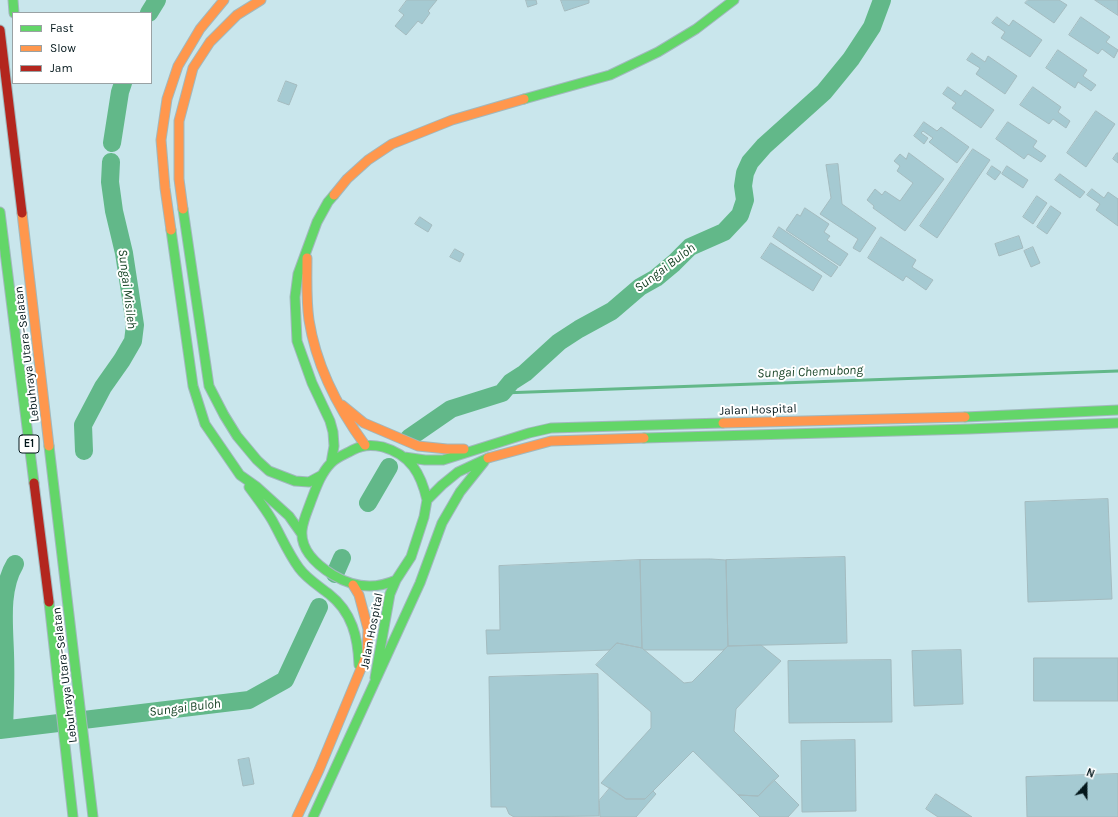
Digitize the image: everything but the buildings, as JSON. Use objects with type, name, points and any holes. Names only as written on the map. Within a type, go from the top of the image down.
[{"type":"main road","points":[[13,0],[14,12]]},
{"type":"main road","points":[[224,0],[200,29],[178,66],[167,99],[161,140],[165,188],[193,386],[205,424],[267,511],[300,568],[311,582],[334,599],[344,610],[353,624],[359,645],[360,672]]},
{"type":"main road","points":[[262,0],[237,15],[210,42],[193,68],[179,122],[179,179],[209,386],[237,436],[257,460],[269,471],[295,481],[308,482],[322,475]]},
{"type":"main road","points":[[331,463],[334,446],[333,432],[330,420],[312,383],[297,341],[295,297],[298,274],[317,222],[328,202],[347,179],[368,160],[392,144],[452,120],[610,75],[658,52],[696,29],[734,0]]},
{"type":"main road","name":"Lebuhraya Utara–Selatan","points":[[0,30],[94,817]]},
{"type":"main road","points":[[18,98],[23,219]]},
{"type":"main road","name":"Lebuhraya Utara–Selatan","points":[[0,212],[58,675],[73,817]]},
{"type":"main road","points":[[307,251],[307,296],[311,328],[324,372],[336,400],[350,425],[365,446]]},
{"type":"main road","points":[[336,400],[364,423],[418,446],[447,449],[484,448]]},
{"type":"main road","name":"Jalan Hospital","points":[[404,457],[425,460],[443,460],[529,433],[551,428],[984,416],[1118,410]]},
{"type":"main road","name":"Jalan Hospital","points":[[376,678],[386,609],[390,594],[396,580],[411,557],[424,517],[427,500],[458,472],[486,459],[551,441],[969,429],[1118,423]]},
{"type":"main road","points":[[301,533],[307,512],[322,475],[331,463],[352,450],[365,446],[384,448],[404,457],[417,472],[425,489],[427,500]]},
{"type":"main road","name":"Jalan Hospital","points":[[313,817],[420,583],[442,523],[460,492],[486,459]]},
{"type":"main road","points":[[240,475],[257,487],[289,516],[301,533],[305,548],[322,569],[352,585],[374,588],[389,585],[396,580]]},
{"type":"main road","points":[[424,517],[428,528],[427,563]]},
{"type":"main road","name":"Jalan Hospital","points":[[297,817],[319,770],[367,654],[368,629],[359,595],[352,585]]},
{"type":"waterway","name":"Sungai Misileh","points":[[150,12],[157,0]]},
{"type":"waterway","name":"Sungai Buloh","points":[[409,438],[451,409],[502,393],[511,382],[525,373],[559,342],[612,311],[640,287],[656,278],[690,247],[724,232],[740,215],[745,200],[743,186],[745,173],[750,162],[764,146],[824,92],[851,59],[872,27],[882,0]]},
{"type":"waterway","name":"Sungai Misileh","points":[[112,143],[120,92],[123,84]]},
{"type":"waterway","name":"Sungai Misileh","points":[[84,451],[83,425],[103,387],[133,341],[135,325],[124,253],[114,211],[110,182],[111,162]]},
{"type":"waterway","name":"Sungai Chemubong","points":[[502,393],[1118,371]]},
{"type":"waterway","name":"Sungai Buloh","points":[[368,503],[389,467]]},
{"type":"waterway","name":"Sungai Buloh","points":[[335,574],[342,558]]},
{"type":"waterway","name":"Sungai Misileh","points":[[4,729],[4,607],[7,584],[15,564]]},
{"type":"waterway","name":"Sungai Buloh","points":[[0,730],[249,700],[285,680],[319,607]]},
{"type":"traffic: fast","points":[[13,0],[14,12]]},
{"type":"traffic: fast","points":[[524,99],[610,75],[658,52],[696,29],[734,0]]},
{"type":"traffic: fast","points":[[331,463],[334,446],[333,432],[330,421],[312,383],[297,341],[295,297],[298,274],[317,222],[328,202],[334,195]]},
{"type":"traffic: fast","points":[[183,209],[209,386],[224,415],[237,436],[257,460],[269,471],[295,481],[309,482],[322,475]]},
{"type":"traffic: fast","points":[[0,212],[34,483]]},
{"type":"traffic: fast","points":[[171,230],[193,386],[205,424],[240,475],[257,487],[289,516],[301,533]]},
{"type":"traffic: fast","points":[[965,417],[1118,410]]},
{"type":"traffic: fast","points":[[404,457],[425,460],[443,460],[529,433],[551,428],[723,423]]},
{"type":"traffic: fast","points":[[644,438],[969,429],[1118,423]]},
{"type":"traffic: fast","points":[[49,446],[93,817]]},
{"type":"traffic: fast","points":[[396,580],[380,585],[364,586],[348,582],[333,575],[321,567],[307,550],[302,537],[304,519],[319,481],[327,467],[340,457],[358,448],[366,446],[383,447],[401,455],[408,460],[422,482],[427,500]]},
{"type":"traffic: fast","points":[[375,678],[390,594],[396,580],[411,557],[424,517],[427,500],[458,472],[488,458]]},
{"type":"traffic: fast","points":[[313,817],[420,583],[442,523],[460,492],[484,462]]},
{"type":"traffic: fast","points":[[249,487],[261,503],[302,572],[337,601],[348,617],[355,635],[359,665]]},
{"type":"traffic: fast","points":[[49,602],[73,817]]},
{"type":"traffic: slow","points":[[171,230],[165,188],[161,140],[167,99],[178,66],[200,29],[224,0]]},
{"type":"traffic: slow","points":[[183,209],[179,179],[179,121],[193,68],[210,42],[237,15],[261,0]]},
{"type":"traffic: slow","points":[[334,195],[347,179],[368,160],[392,144],[452,120],[524,99]]},
{"type":"traffic: slow","points":[[22,213],[49,446]]},
{"type":"traffic: slow","points":[[307,258],[308,312],[312,337],[323,370],[337,401],[365,445]]},
{"type":"traffic: slow","points":[[342,405],[364,423],[418,446],[464,449]]},
{"type":"traffic: slow","points":[[723,423],[965,417]]},
{"type":"traffic: slow","points":[[488,458],[551,441],[644,438]]},
{"type":"traffic: slow","points":[[297,817],[319,770],[367,654],[368,629],[359,595],[353,585]]},
{"type":"traffic: jam","points":[[0,30],[22,213]]},
{"type":"traffic: jam","points":[[34,483],[49,602]]}]
